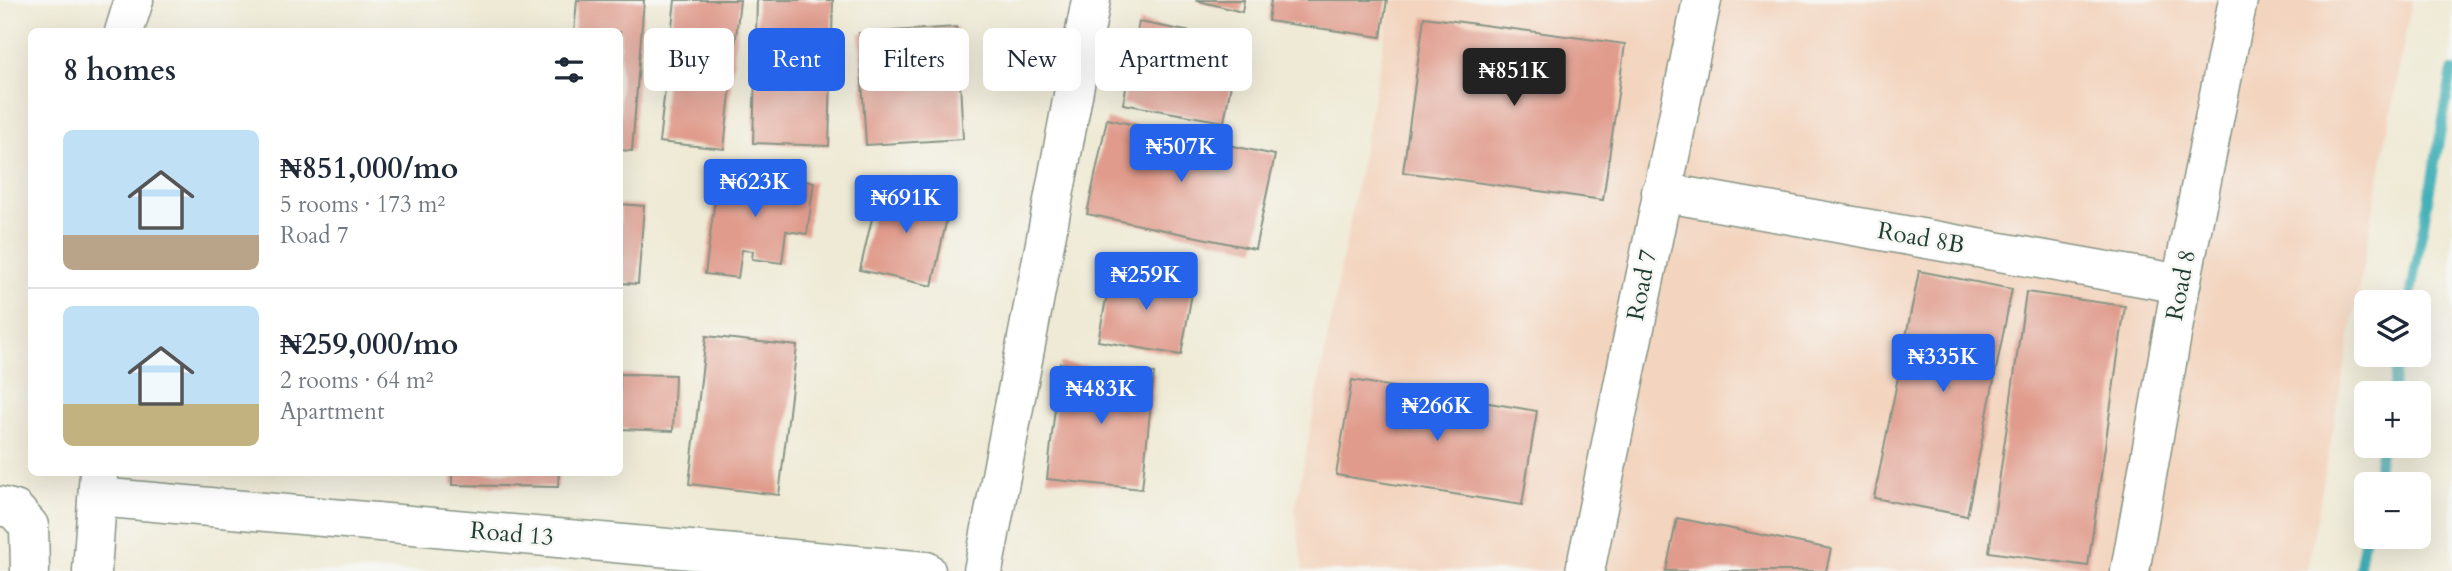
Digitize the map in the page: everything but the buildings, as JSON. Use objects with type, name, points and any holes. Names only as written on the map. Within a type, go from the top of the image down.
[{"type":"street","points":[[125,28],[134,0]]},
{"type":"street","points":[[983,571],[1091,0]]},
{"type":"street","name":"Road 7","points":[[1585,571],[1702,0]]},
{"type":"street","name":"Road 8","points":[[2130,571],[2181,284],[2238,0]]},
{"type":"street","name":"Road 8B","points":[[1661,192],[2181,284]]},
{"type":"street","points":[[92,571],[98,485]]},
{"type":"street","name":"Road 13","points":[[98,485],[926,571]]},
{"type":"street","points":[[0,506],[15,510],[29,526],[30,571]]},
{"type":"shaded area","points":[[1392,0],[2412,0],[2359,290],[2354,290],[2354,315],[2307,571],[1303,571],[1295,509]]},
{"type":"waterway","points":[[2411,290],[2452,71]]},
{"type":"waterway","points":[[2394,381],[2397,367]]},
{"type":"waterway","points":[[2377,472],[2380,458]]},
{"type":"waterway","points":[[2359,571],[2363,549]]}]
